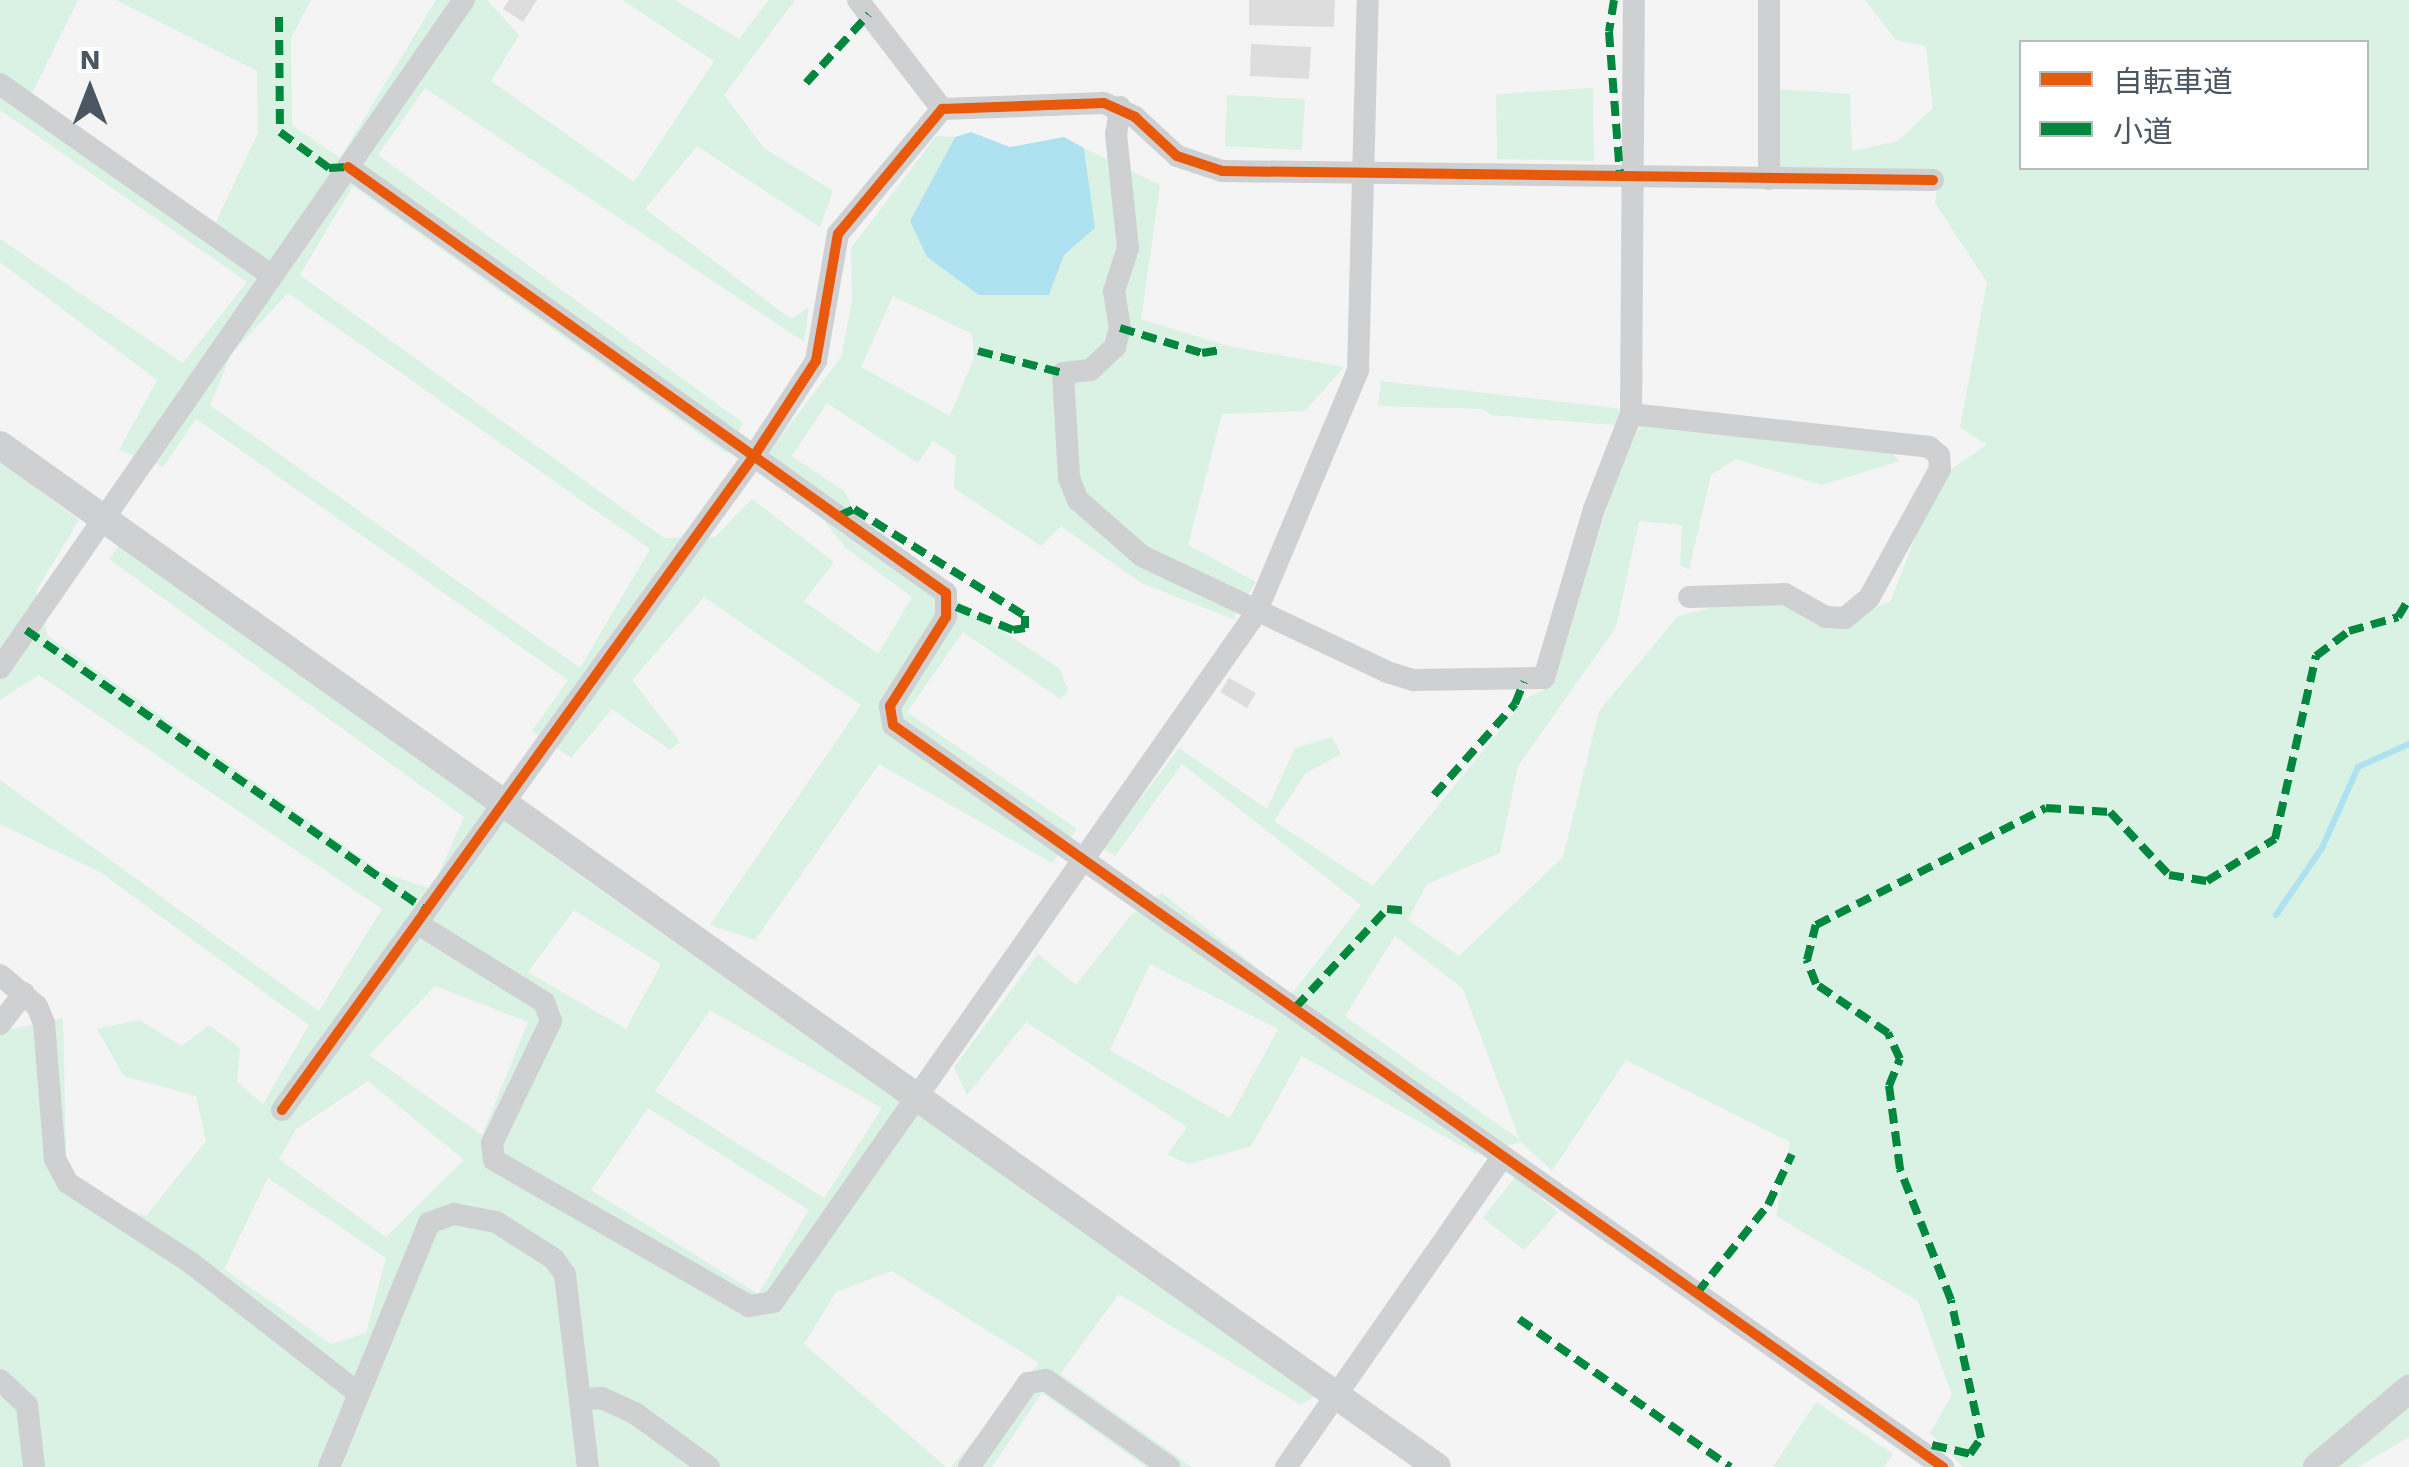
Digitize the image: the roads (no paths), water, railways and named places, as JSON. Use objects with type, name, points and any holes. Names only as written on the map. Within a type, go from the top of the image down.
[{"type":"street","points":[[0,668],[9,635],[103,518],[464,0]]},
{"type":"street","points":[[858,0],[942,109]]},
{"type":"street","points":[[418,924],[544,1002],[550,1021],[492,1143],[494,1160],[748,1306],[773,1302],[1256,613],[1358,370],[1367,174],[1368,0]]},
{"type":"street","points":[[1120,107],[1116,134],[1128,248],[1114,291],[1120,328],[1114,347],[1090,370],[1063,373],[1068,478],[1078,500],[1142,556],[1256,613],[1414,680],[1544,678],[1594,509],[1632,414],[1634,0]]},
{"type":"street","points":[[1769,178],[1770,0]]},
{"type":"street","points":[[0,84],[272,276]]},
{"type":"street","points":[[282,1110],[506,805],[756,453],[816,361],[838,234],[942,109],[1120,107],[1195,166],[1367,174],[1933,180]]},
{"type":"street","points":[[348,168],[756,453],[946,593],[946,618],[890,706],[894,725],[1503,1156],[1911,1458],[1943,1467]]},
{"type":"street","points":[[1632,414],[1929,447],[1939,455],[1940,469],[1868,598],[1844,618],[1826,617],[1785,594],[1690,597]]},
{"type":"street","points":[[0,445],[1436,1467]]},
{"type":"street","points":[[0,975],[24,993],[44,1023],[56,1159],[68,1183],[191,1263],[357,1392]]},
{"type":"street","points":[[0,1024],[24,993]]},
{"type":"street","points":[[1286,1467],[1503,1156]]},
{"type":"street","points":[[329,1467],[429,1223],[454,1214],[496,1222],[554,1259],[565,1275],[583,1398],[588,1467]]},
{"type":"street","points":[[0,1380],[27,1405],[34,1467]]},
{"type":"street","points":[[969,1467],[1028,1384],[1046,1380],[1169,1467]]},
{"type":"street","points":[[2317,1467],[2409,1389]]},
{"type":"street","points":[[583,1398],[602,1398],[636,1414],[710,1467]]},
{"type":"water","points":[[971,132],[1010,147],[1064,137],[1084,148],[1095,228],[1064,255],[1049,295],[979,295],[927,257],[910,221],[955,137]]},
{"type":"waterway","points":[[2276,915],[2322,848],[2358,767],[2409,744]]}]
